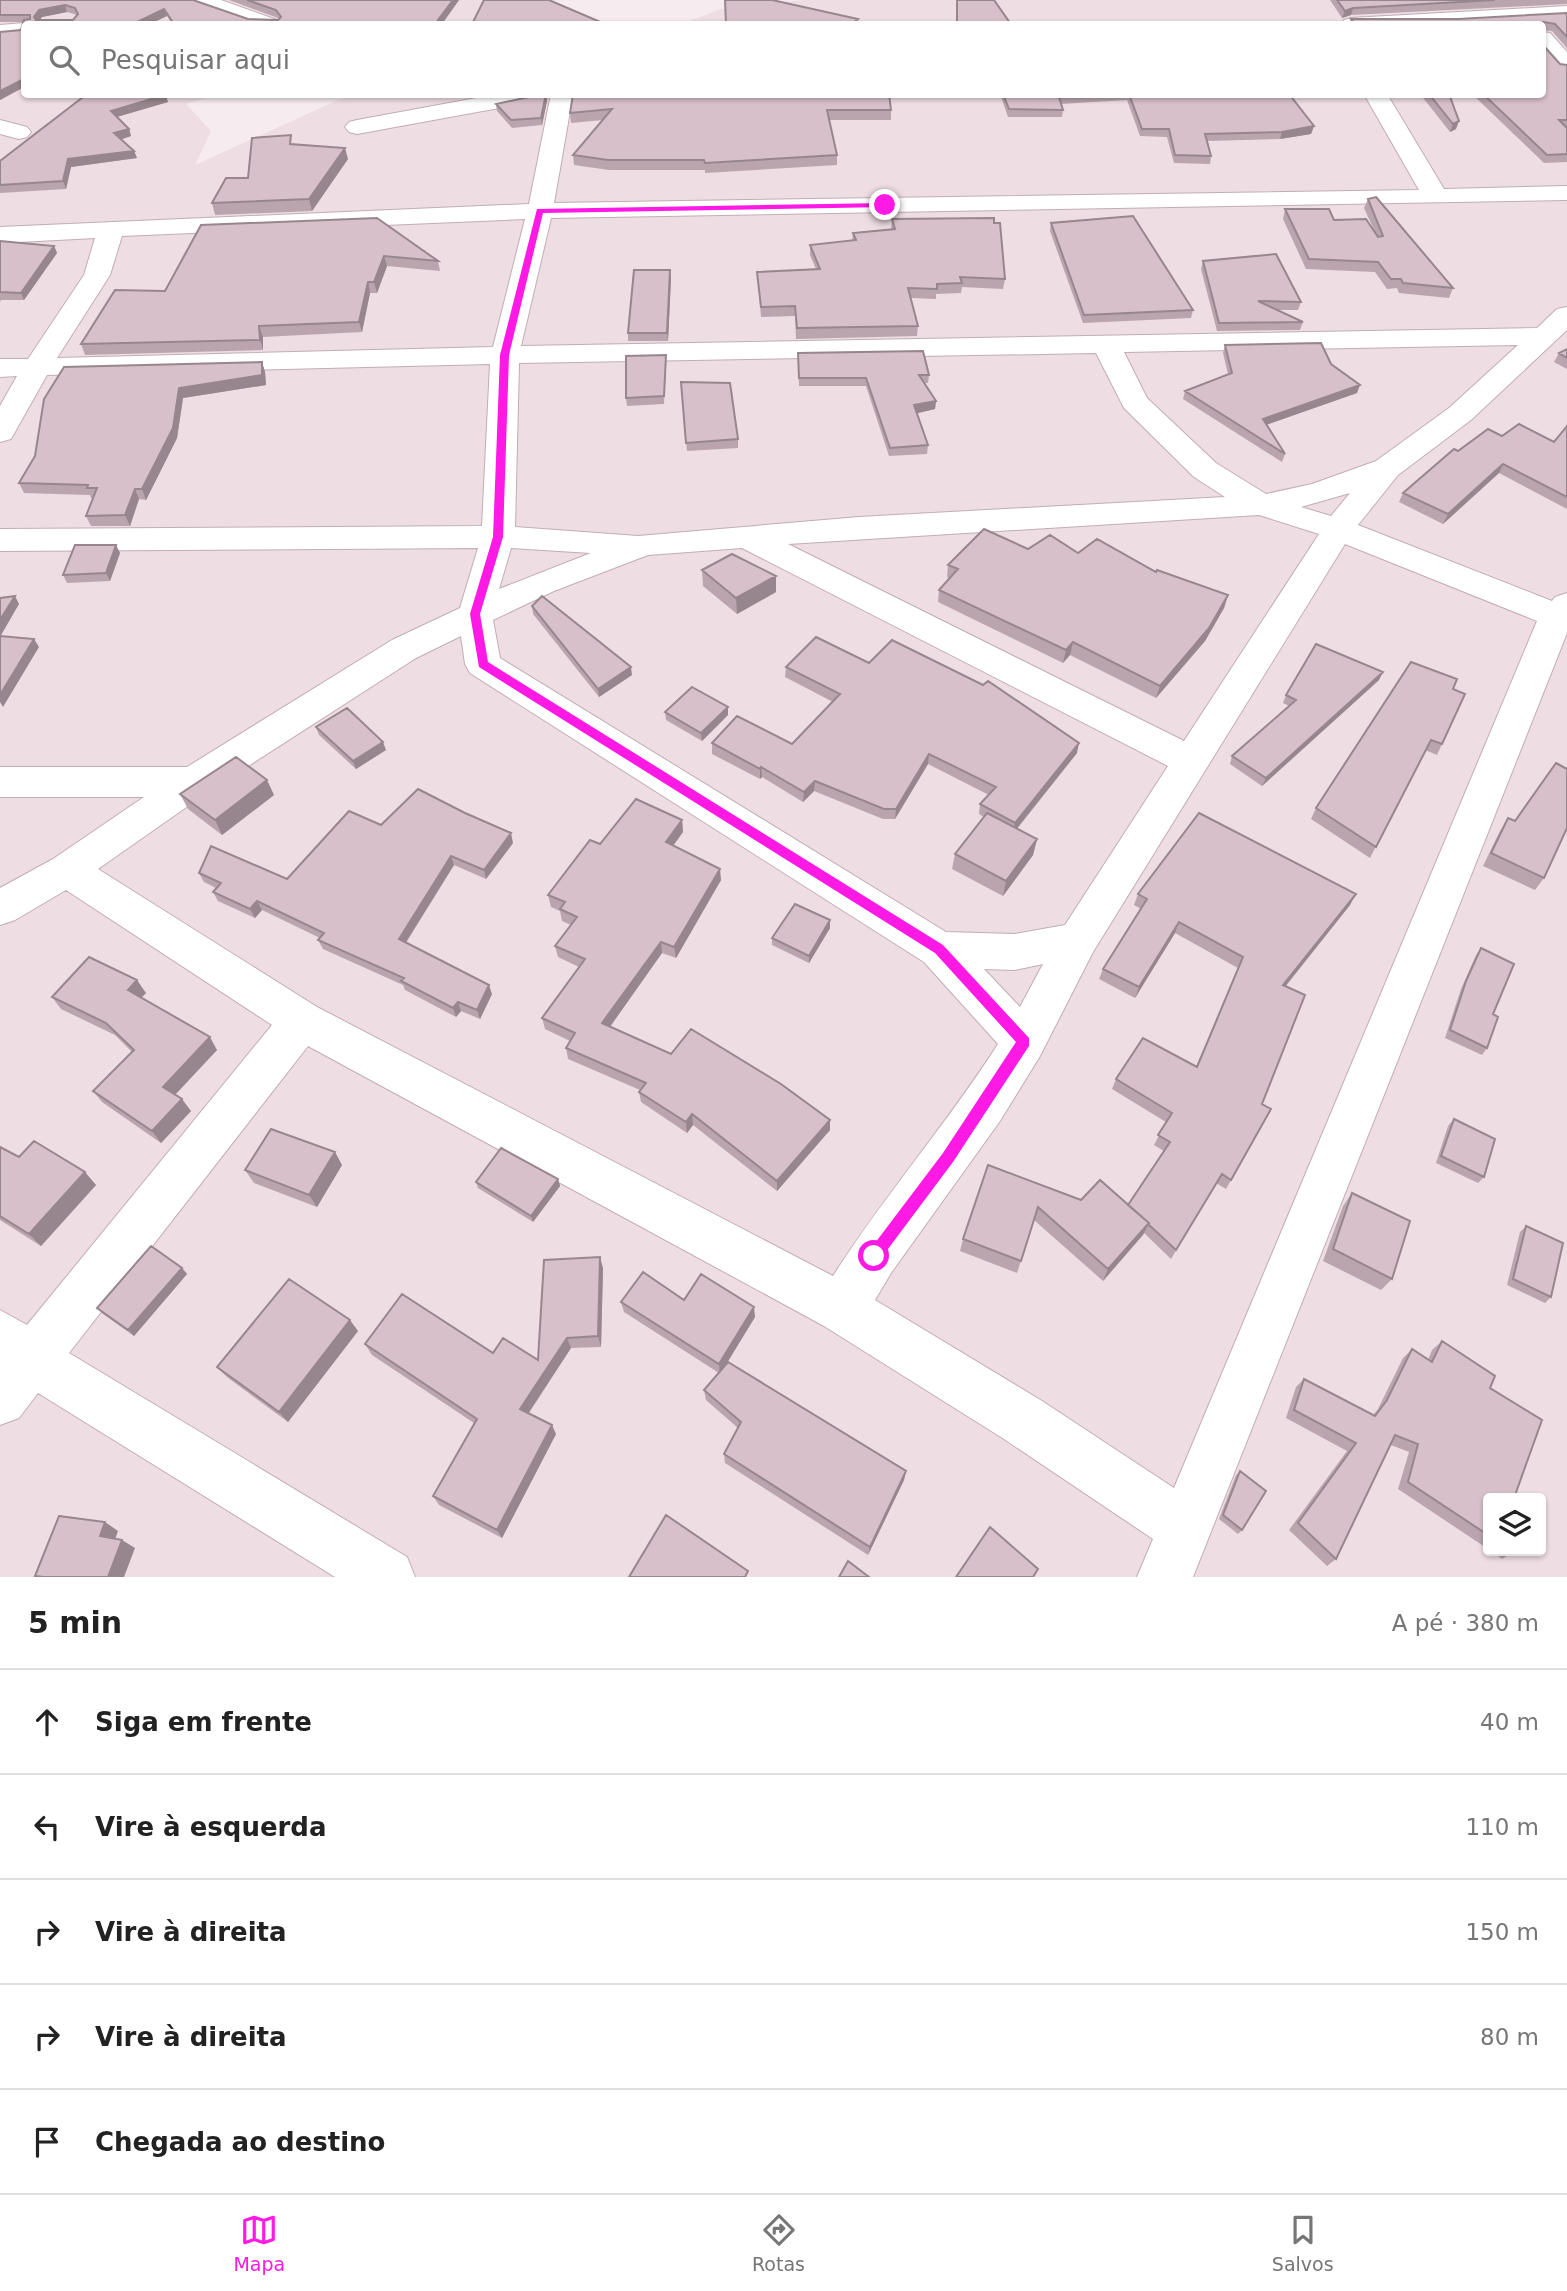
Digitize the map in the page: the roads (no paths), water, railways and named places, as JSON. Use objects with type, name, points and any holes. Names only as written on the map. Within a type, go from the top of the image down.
[{"type":"street","points":[[201,0],[261,21]]},
{"type":"street","points":[[1393,21],[1518,12],[1567,12]]},
{"type":"street","points":[[0,31],[21,30]]},
{"type":"street","points":[[1546,42],[1567,65]]},
{"type":"street","points":[[357,127],[516,98]]},
{"type":"street","points":[[483,664],[475,614],[498,537],[505,355],[540,211],[561,98]]},
{"type":"street","points":[[1377,98],[1436,197]]},
{"type":"street","points":[[0,235],[540,211],[1561,196]]},
{"type":"street","points":[[0,433],[37,367],[97,275],[111,229]]},
{"type":"street","points":[[0,368],[505,355],[1106,345],[1555,326]]},
{"type":"street","points":[[842,1308],[874,1256],[970,1126],[1024,1042],[1078,940],[1338,530],[1387,468],[1460,414],[1555,326]]},
{"type":"street","points":[[1106,345],[1134,402],[1205,470],[1261,505],[1338,530],[1564,614],[1553,624],[1165,1577]]},
{"type":"street","points":[[0,540],[498,537],[644,545],[1261,505],[1319,493],[1387,468]]},
{"type":"street","points":[[747,537],[1191,761]]},
{"type":"street","points":[[0,908],[66,870],[194,782],[404,649],[542,583],[644,545]]},
{"type":"street","points":[[404,649],[483,664],[939,949],[1024,1042]]},
{"type":"street","points":[[0,782],[194,782]]},
{"type":"street","points":[[66,870],[302,1021],[842,1308],[1023,1420],[1185,1528]]},
{"type":"street","points":[[939,949],[1015,952],[1078,940]]},
{"type":"street","points":[[0,1399],[17,1348],[302,1021]]},
{"type":"street","points":[[17,1348],[387,1577]]}]
